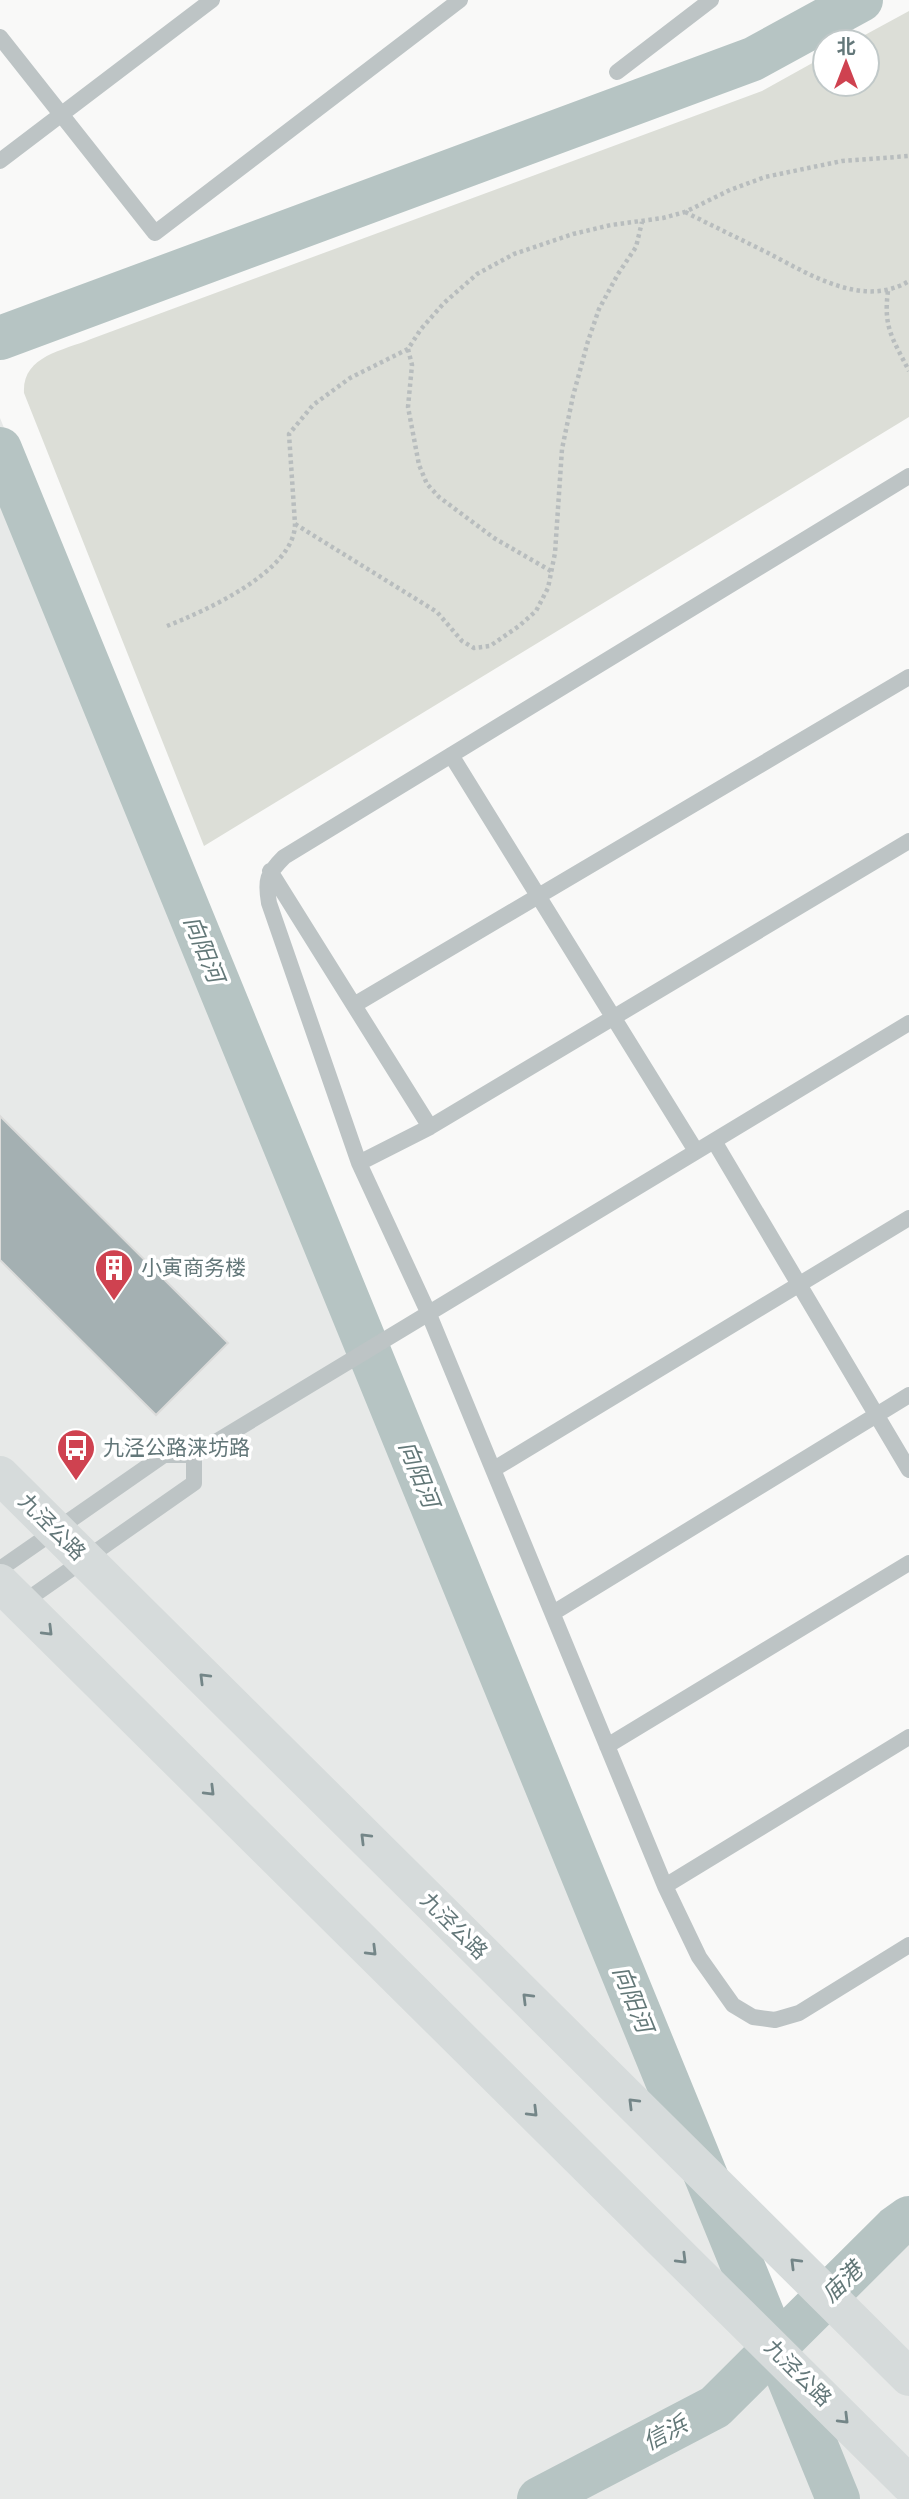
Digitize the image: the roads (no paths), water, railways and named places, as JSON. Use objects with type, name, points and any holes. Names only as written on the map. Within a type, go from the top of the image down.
[{"type":"main road","name":"九泾公路","points":[[0,1475],[909,2377]]},
{"type":"main road","name":"九泾公路","points":[[10,1593],[909,2484]]},
{"type":"lane","points":[[0,161],[212,0]]},
{"type":"lane","points":[[0,37],[155,233],[460,0]]},
{"type":"lane","points":[[617,72],[711,0]]},
{"type":"lane","points":[[909,476],[284,857],[270,871],[266,886],[269,903],[359,1163],[428,1311],[665,1886],[699,1957],[733,2006],[753,2017],[775,2020],[799,2013],[909,1945]]},
{"type":"lane","points":[[354,1005],[909,677]]},
{"type":"lane","points":[[451,755],[696,1151]]},
{"type":"lane","points":[[359,1163],[430,1127],[909,841]]},
{"type":"lane","points":[[270,871],[430,1127]]},
{"type":"lane","points":[[0,1569],[163,1455],[194,1455],[428,1311],[909,1023]]},
{"type":"lane","points":[[714,1141],[909,1470]]},
{"type":"lane","points":[[494,1469],[909,1218]]},
{"type":"lane","points":[[553,1613],[909,1395]]},
{"type":"lane","points":[[10,1593],[85,1560],[194,1483],[194,1455]]},
{"type":"lane","points":[[607,1746],[909,1563]]},
{"type":"lane","points":[[665,1886],[909,1737]]},
{"type":"waterway","points":[[0,338],[753,59],[861,0]]},
{"type":"waterway","name":"向阳河","points":[[0,449],[838,2499]]},
{"type":"waterway","name":"信浜","points":[[539,2499],[715,2407],[895,2228],[909,2218]]},
{"type":"place","name":"小寅商务楼","points":[[114,1302]]},
{"type":"place","name":"九泾公路涞坊路","points":[[76,1482]]},
{"type":"water label","name":"庙港","points":[[842,2282]]}]
